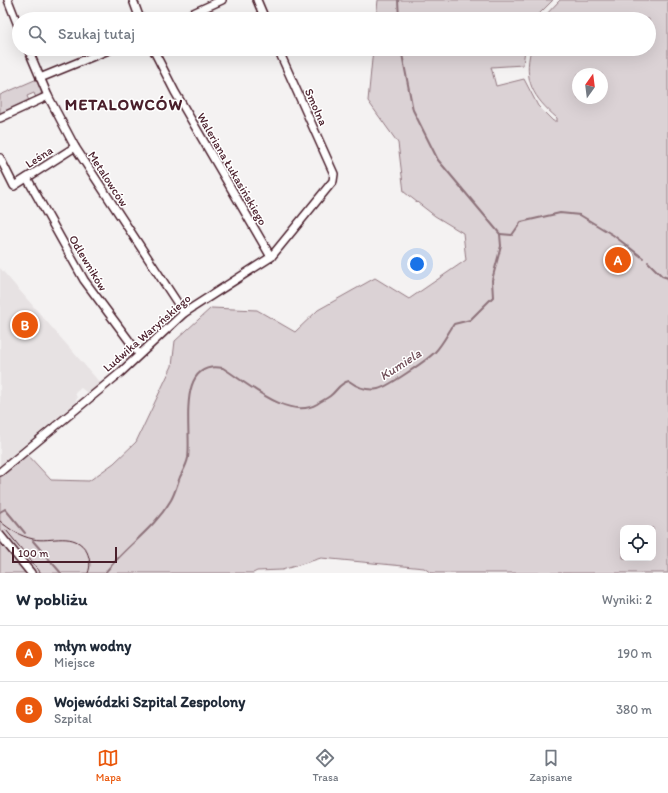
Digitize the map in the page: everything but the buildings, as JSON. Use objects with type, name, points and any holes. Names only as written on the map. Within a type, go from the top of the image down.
[{"type":"street","points":[[8,0],[13,12]]},
{"type":"street","points":[[132,0],[137,12]]},
{"type":"street","points":[[195,12],[222,0]]},
{"type":"street","points":[[257,0],[262,12]]},
{"type":"street","name":"Metalowców","points":[[31,56],[48,96],[75,147],[184,313]]},
{"type":"street","points":[[40,78],[94,56]]},
{"type":"street","name":"Waleriana Łukasińskiego","points":[[157,56],[175,92],[271,257]]},
{"type":"street","name":"Smolna","points":[[281,56],[334,174]]},
{"type":"street","points":[[0,118],[48,96]]},
{"type":"street","name":"Leśna","points":[[0,158],[14,186],[75,147]]},
{"type":"street","name":"Ludwika Waryńskiego","points":[[0,472],[120,373],[184,313],[271,257],[333,181],[334,174]]},
{"type":"street","name":"Odlewników","points":[[27,178],[84,280],[139,354]]},
{"type":"street","points":[[0,535],[31,573]]},
{"type":"shaded area","points":[[378,0],[553,0],[541,12],[377,12]]},
{"type":"shaded area","points":[[560,0],[668,0],[668,573],[431,573],[424,568],[321,558],[282,570],[257,571],[253,573],[34,573],[0,530],[0,476],[27,454],[51,480],[89,481],[114,463],[136,442],[172,366],[175,341],[211,308],[257,310],[295,332],[318,310],[375,278],[409,299],[466,260],[463,233],[435,216],[404,192],[398,143],[368,101],[372,56],[524,56],[523,65],[491,67],[496,86],[524,79],[538,106],[553,121],[557,121],[557,118],[542,103],[532,88],[528,70],[530,56],[656,56],[656,12],[549,12]]},
{"type":"shaded area","points":[[37,79],[42,91],[40,96],[36,98],[34,93],[27,96],[29,101],[0,114],[0,95]]},
{"type":"shaded area","points":[[0,268],[101,384],[91,392],[86,392],[81,388],[75,393],[77,398],[75,403],[0,465]]},
{"type":"shaded area","points":[[0,538],[27,573],[0,573]]},
{"type":"waterway","points":[[398,0],[399,12]]},
{"type":"waterway","points":[[402,56],[413,110],[438,160],[500,234]]},
{"type":"waterway","name":"Kumiela","points":[[500,234],[512,235],[521,222],[560,213],[580,215],[613,235],[643,258]]},
{"type":"waterway","name":"Kumiela","points":[[105,573],[156,520],[175,492],[188,458],[189,399],[192,385],[198,374],[208,368],[223,368],[268,398],[294,408],[306,408],[317,404],[330,396],[340,385],[349,381],[366,389],[378,389],[390,384],[431,356],[440,346],[454,324],[470,320],[493,297],[492,280],[501,246],[500,234]]},
{"type":"waterway","points":[[648,262],[662,276],[668,278]]},
{"type":"waterway","points":[[0,512],[5,509],[25,533]]},
{"type":"waterway","points":[[33,541],[61,573]]},
{"type":"tram line","points":[[0,521],[15,532],[33,539],[69,539],[76,541],[82,545],[87,552],[90,565],[88,573]]},
{"type":"tram line","points":[[6,530],[41,573]]},
{"type":"place","name":"młyn wodny","points":[[618,260]]},
{"type":"place","name":"Wojewódzki Szpital Zespolony","points":[[25,325]]},
{"type":"district","name":"METALOWCÓW","points":[[124,104]]}]
